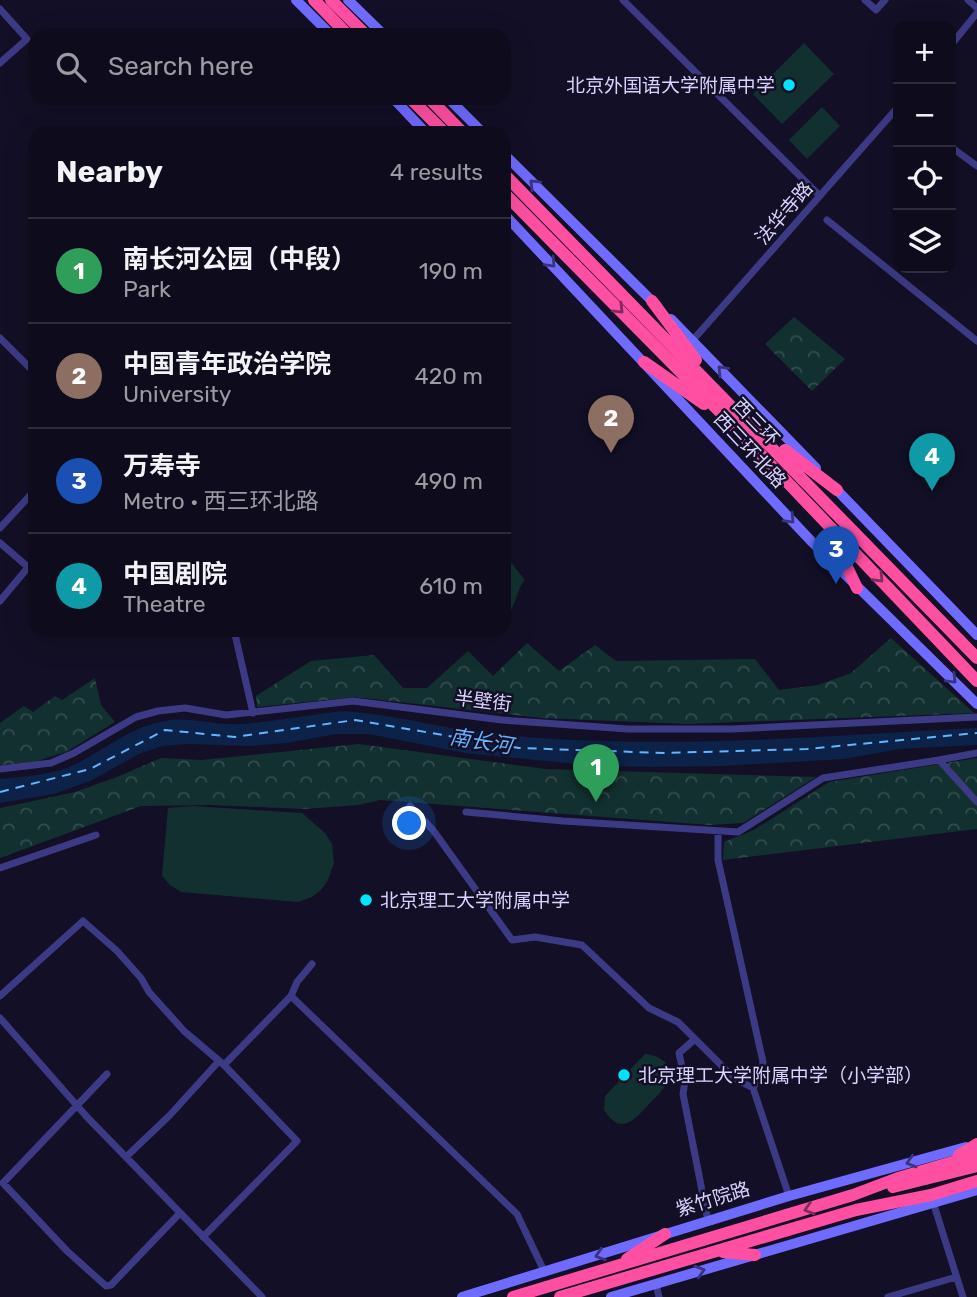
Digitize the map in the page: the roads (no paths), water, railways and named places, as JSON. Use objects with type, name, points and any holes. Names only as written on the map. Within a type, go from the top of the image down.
[{"type":"highway","points":[[314,0],[341,28]]},
{"type":"highway","points":[[331,0],[359,28]]},
{"type":"highway","points":[[417,105],[436,126]]},
{"type":"highway","points":[[436,105],[456,126]]},
{"type":"highway","name":"西三环","points":[[511,182],[729,420],[977,681]]},
{"type":"highway","name":"西三环","points":[[511,199],[576,256],[726,399],[977,658]]},
{"type":"highway","points":[[652,301],[726,399]]},
{"type":"highway","points":[[644,362],[729,420]]},
{"type":"highway","points":[[748,422],[837,490]]},
{"type":"highway","points":[[827,523],[857,588]]},
{"type":"highway","points":[[949,1172],[977,1144]]},
{"type":"highway","name":"紫竹院路","points":[[513,1297],[853,1195],[898,1178],[949,1172],[977,1155]]},
{"type":"highway","points":[[560,1297],[856,1210],[919,1187],[949,1172],[977,1166]]},
{"type":"highway","points":[[949,1172],[977,1172]]},
{"type":"highway","points":[[905,1210],[977,1181]]},
{"type":"highway","points":[[856,1210],[932,1198]]},
{"type":"highway","points":[[616,1267],[665,1234]]},
{"type":"highway","points":[[716,1251],[755,1255]]},
{"type":"street","points":[[296,0],[324,28]]},
{"type":"street","points":[[348,0],[377,28]]},
{"type":"street","points":[[623,0],[820,196]]},
{"type":"street","points":[[865,0],[876,10],[886,0]]},
{"type":"street","points":[[968,0],[977,8]]},
{"type":"street","points":[[0,9],[27,39],[0,63]]},
{"type":"street","points":[[956,39],[977,13]]},
{"type":"street","points":[[400,105],[419,126]]},
{"type":"street","points":[[455,105],[476,126]]},
{"type":"street","points":[[449,126],[462,112]]},
{"type":"street","name":"法华寺路","points":[[693,340],[893,114]]},
{"type":"street","points":[[956,151],[977,166]]},
{"type":"street","name":"西三环北路","points":[[511,161],[693,340],[977,635]]},
{"type":"street","points":[[828,220],[977,341]]},
{"type":"street","name":"西三环北路","points":[[511,221],[857,588],[977,705]]},
{"type":"street","points":[[0,338],[28,366]]},
{"type":"street","points":[[0,528],[28,498]]},
{"type":"street","points":[[0,543],[28,567],[0,601]]},
{"type":"street","points":[[236,637],[253,713]]},
{"type":"street","name":"半壁街","points":[[0,769],[51,762],[74,754],[136,717],[185,708],[226,715],[353,701],[502,720],[628,729],[732,729],[977,717]]},
{"type":"street","points":[[467,812],[718,833],[738,832],[823,778],[977,753]]},
{"type":"street","points":[[939,760],[977,802]]},
{"type":"street","points":[[410,806],[433,830],[512,940],[535,937],[582,945],[649,1008],[678,1022],[734,1078],[752,1088],[789,1196]]},
{"type":"street","points":[[718,833],[718,860],[763,1062],[761,1073],[752,1088]]},
{"type":"street","points":[[0,867],[96,835]]},
{"type":"street","points":[[0,996],[83,921],[117,951],[184,1031],[221,1063],[297,1140],[203,1237]]},
{"type":"street","points":[[126,1157],[292,996],[297,982],[312,964]]},
{"type":"street","points":[[292,996],[517,1214],[545,1273]]},
{"type":"street","points":[[0,1018],[77,1105],[262,1297]]},
{"type":"street","points":[[695,1040],[679,1053],[685,1081],[683,1094],[708,1221]]},
{"type":"street","points":[[107,1074],[3,1183],[67,1251],[106,1286],[111,1285],[180,1213]]},
{"type":"street","name":"紫竹院路","points":[[462,1297],[789,1196],[977,1144]]},
{"type":"street","points":[[963,1297],[932,1198],[977,1190]]},
{"type":"street","points":[[611,1297],[905,1210]]},
{"type":"street","points":[[888,1297],[956,1277]]},
{"type":"street","points":[[656,1284],[659,1297]]},
{"type":"water","name":"南长河","points":[[341,711],[489,733],[605,741],[744,740],[977,728],[977,745],[900,749],[844,759],[653,767],[596,766],[465,753],[369,734],[336,734],[287,743],[248,746],[163,746],[141,753],[90,781],[54,794],[0,803],[0,779],[69,767],[153,724],[184,720],[240,724]]},
{"type":"place","name":"北京外国语大学附属中学","points":[[789,85]]},
{"type":"place","name":"中国青年政治学院","points":[[611,453]]},
{"type":"place","name":"中国剧院","points":[[932,491]]},
{"type":"place","name":"万寿寺","points":[[836,584]]},
{"type":"place","name":"南长河公园（中段）","points":[[596,802]]},
{"type":"place","name":"北京理工大学附属中学","points":[[366,900]]},
{"type":"place","name":"北京理工大学附属中学（小学部）","points":[[624,1075]]}]
